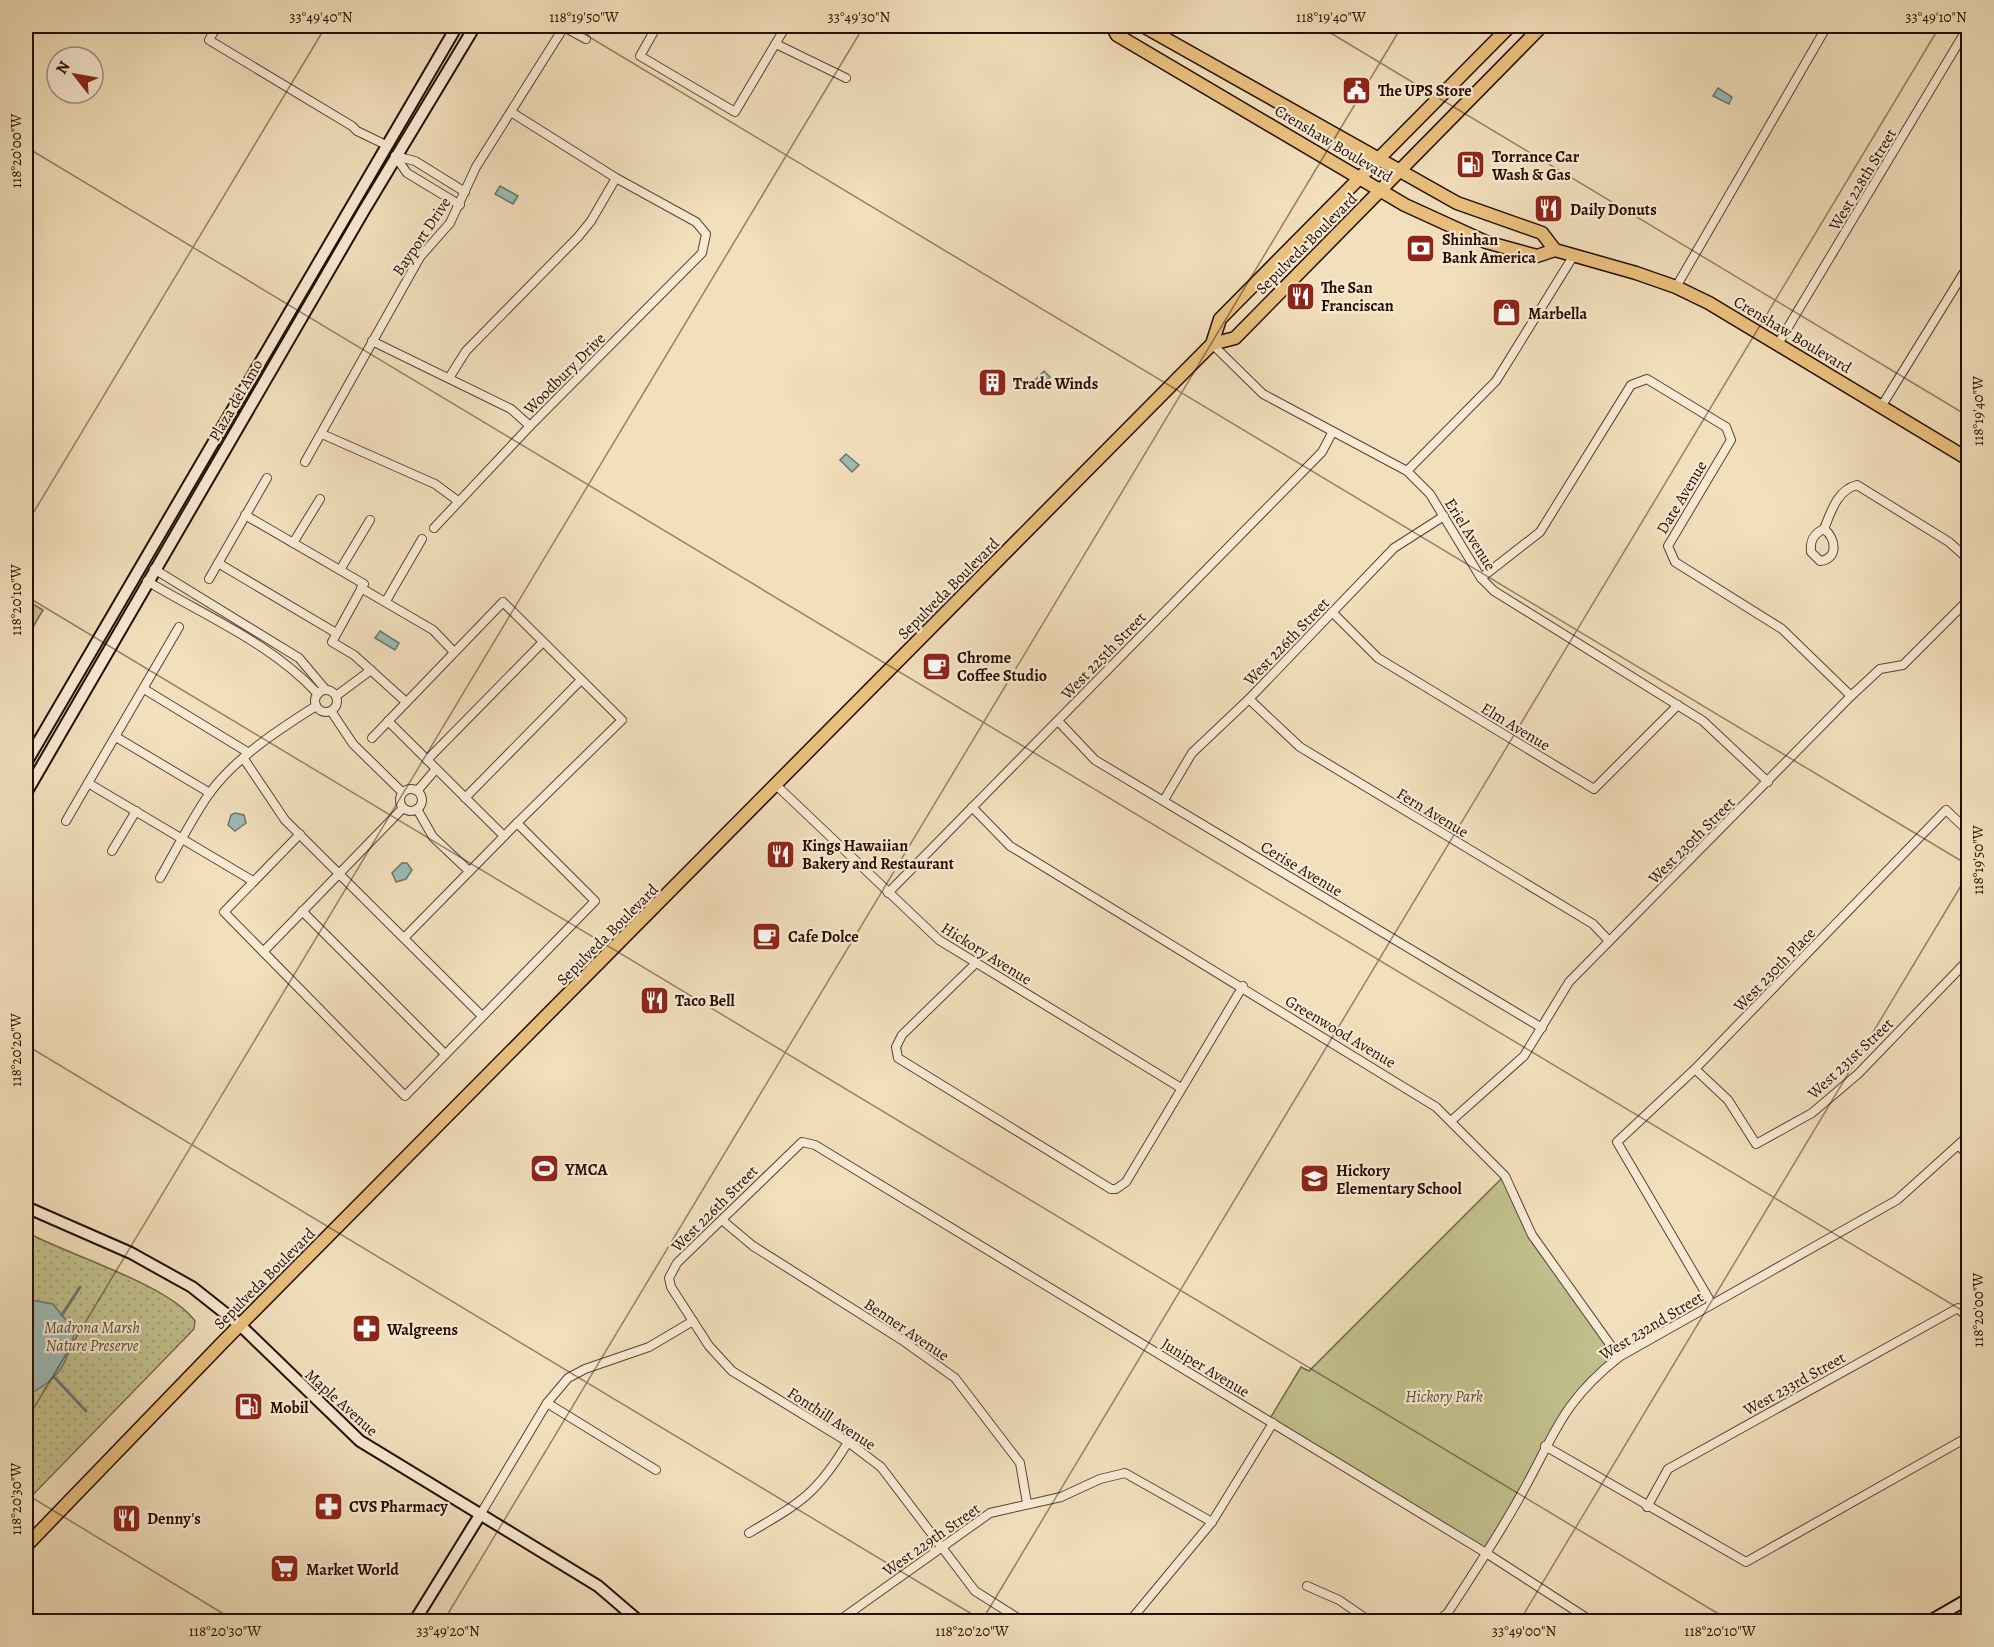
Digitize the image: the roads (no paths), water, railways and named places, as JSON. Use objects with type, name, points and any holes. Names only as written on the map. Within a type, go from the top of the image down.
[{"type":"main road","name":"Plaza del Amo","points":[[26,763],[262,356],[381,143],[457,26]]},
{"type":"main road","name":"Plaza del Amo","points":[[26,793],[396,154],[475,26]]},
{"type":"main road","name":"Crenshaw Boulevard","points":[[1112,26],[1116,35],[1450,228],[1486,242],[1537,256],[1555,250],[1575,255],[1676,287],[1778,344],[1968,459]]},
{"type":"main road","name":"Crenshaw Boulevard","points":[[1143,26],[1457,203],[1542,233],[1555,250]]},
{"type":"main road","name":"Sepulveda Boulevard","points":[[26,1546],[240,1325],[1212,344],[1220,319],[1510,26]]},
{"type":"main road","name":"Sepulveda Boulevard","points":[[1212,344],[1235,338],[1542,26]]},
{"type":"main road","points":[[381,143],[396,154]]},
{"type":"main road","points":[[262,356],[275,363]]},
{"type":"main road","points":[[142,562],[154,569]]},
{"type":"main road","points":[[134,574],[147,581]]},
{"type":"main road","name":"Maple Avenue","points":[[26,1207],[165,1271],[217,1305],[360,1441],[598,1586],[640,1622]]},
{"type":"main road","points":[[414,1622],[480,1515]]},
{"type":"main road","points":[[1928,1622],[1968,1599]]},
{"type":"street","points":[[217,26],[209,40],[352,126],[374,136],[381,143]]},
{"type":"street","points":[[563,26],[586,39]]},
{"type":"street","name":"Bayport Drive","points":[[305,462],[420,257],[450,223],[476,167],[563,26]]},
{"type":"street","points":[[657,26],[640,56],[735,112],[786,26]]},
{"type":"street","points":[[1676,287],[1827,26]]},
{"type":"street","name":"West 228th Street","points":[[1778,344],[1968,27]]},
{"type":"street","points":[[776,44],[846,78]]},
{"type":"street","points":[[449,378],[466,351],[578,237],[591,221],[616,178],[511,112]]},
{"type":"street","points":[[396,154],[415,161],[465,192]]},
{"type":"street","points":[[396,154],[407,173],[460,205]]},
{"type":"street","points":[[433,188],[440,177]]},
{"type":"street","name":"Woodbury Drive","points":[[434,528],[702,253],[706,234],[696,222],[616,178]]},
{"type":"street","points":[[1407,471],[1496,381],[1575,255]]},
{"type":"street","points":[[1881,407],[1968,266]]},
{"type":"street","points":[[372,341],[511,409],[531,426]]},
{"type":"street","name":"Eriel Avenue","points":[[1212,344],[1263,394],[1332,433],[1407,471],[1430,494],[1480,578],[1494,591],[1703,721],[1768,782]]},
{"type":"street","name":"Date Avenue","points":[[1480,578],[1540,532],[1631,385],[1647,379],[1726,427],[1731,440],[1668,546],[1675,562],[1782,629],[1851,696]]},
{"type":"street","name":"West 225th Street","points":[[888,893],[1322,452],[1332,433]]},
{"type":"street","points":[[322,434],[435,484],[458,501]]},
{"type":"street","points":[[209,579],[267,478]]},
{"type":"street","points":[[1824,530],[1839,497],[1844,491],[1857,485],[1948,542],[1968,559]]},
{"type":"street","points":[[293,543],[320,499]]},
{"type":"street","points":[[245,515],[364,584],[332,642],[354,655],[406,702]]},
{"type":"street","name":"West 226th Street","points":[[1164,800],[1192,753],[1249,699],[1394,548],[1444,516]]},
{"type":"street","points":[[340,570],[370,520]]},
{"type":"street","points":[[386,601],[422,539]]},
{"type":"street","points":[[218,563],[336,633]]},
{"type":"street","points":[[154,569],[299,658],[322,692]]},
{"type":"street","points":[[147,581],[267,649],[322,692],[336,696]]},
{"type":"street","points":[[361,588],[433,630],[454,652]]},
{"type":"street","name":"West 230th Street","points":[[1451,1121],[1524,1056],[1569,982],[1851,696],[1880,669],[1903,665],[1968,600]]},
{"type":"street","points":[[372,738],[503,602],[622,720],[516,823],[404,938]]},
{"type":"street","name":"Elm Avenue","points":[[1332,612],[1378,658],[1594,789],[1678,705]]},
{"type":"street","points":[[66,821],[179,627]]},
{"type":"street","points":[[427,760],[543,642]]},
{"type":"street","points":[[336,696],[371,670]]},
{"type":"street","points":[[465,798],[581,680]]},
{"type":"street","points":[[144,689],[246,756],[285,820],[482,1016]]},
{"type":"street","points":[[322,692],[315,698],[316,706],[322,712],[331,711],[337,704],[336,696]]},
{"type":"street","name":"Fern Avenue","points":[[1249,699],[1300,747],[1593,924],[1609,941]]},
{"type":"street","points":[[160,878],[210,793],[246,756],[286,725],[316,706]]},
{"type":"street","points":[[331,711],[353,744],[402,792]]},
{"type":"street","points":[[388,721],[504,836]]},
{"type":"street","name":"Cerise Avenue","points":[[1058,721],[1095,760],[1542,1028]]},
{"type":"street","points":[[116,737],[210,793]]},
{"type":"street","points":[[418,790],[436,769]]},
{"type":"street","points":[[88,783],[253,881]]},
{"type":"street","name":"Hickory Avenue","points":[[776,786],[928,932],[1181,1089]]},
{"type":"street","points":[[409,788],[418,790],[422,798],[417,809],[411,811],[403,808],[399,800],[402,792],[409,788]]},
{"type":"street","name":"Greenwood Avenue","points":[[972,807],[1010,846],[1420,1095],[1451,1121],[1511,1184],[1532,1235],[1619,1357]]},
{"type":"street","points":[[263,952],[403,808]]},
{"type":"street","points":[[417,809],[433,837],[469,871]]},
{"type":"street","name":"West 230th Place","points":[[1712,1304],[1617,1142],[1695,1069],[1947,810],[1968,831]]},
{"type":"street","points":[[112,851],[136,811]]},
{"type":"street","points":[[300,834],[224,912],[405,1095],[595,901],[516,823]]},
{"type":"street","points":[[302,911],[445,1054]]},
{"type":"street","name":"West 231st Street","points":[[1695,1069],[1728,1100],[1756,1144],[1812,1113],[1858,1074],[1968,960]]},
{"type":"street","points":[[976,963],[902,1035],[897,1041],[896,1052],[903,1063],[1104,1186],[1116,1189],[1126,1182],[1243,986]]},
{"type":"street","name":"West 232nd Street","points":[[1434,1622],[1447,1614],[1486,1553],[1522,1492],[1545,1446],[1581,1391],[1619,1357],[1897,1200],[1968,1136]]},
{"type":"street","name":"West 226th Street","points":[[693,1321],[671,1287],[669,1278],[678,1263],[802,1142]]},
{"type":"street","name":"Juniper Avenue","points":[[802,1142],[815,1144],[1486,1553],[1578,1618],[1593,1622]]},
{"type":"street","points":[[1959,1146],[1968,1155]]},
{"type":"street","name":"Benner Avenue","points":[[722,1220],[753,1246],[902,1340],[955,1378],[1020,1463],[1027,1503]]},
{"type":"street","name":"West 233rd Street","points":[[1647,1507],[1668,1469],[1958,1308],[1968,1318]]},
{"type":"street","points":[[480,1515],[547,1403],[568,1378],[585,1369],[649,1347],[693,1321]]},
{"type":"street","name":"Fonthill Avenue","points":[[693,1321],[709,1346],[732,1371],[848,1442],[881,1467],[975,1591],[1024,1622]]},
{"type":"street","points":[[547,1403],[656,1470]]},
{"type":"street","points":[[1129,1622],[1212,1522],[1273,1423]]},
{"type":"street","points":[[1545,1446],[1647,1507],[1746,1562],[1968,1437]]},
{"type":"street","points":[[749,1533],[802,1502],[827,1477],[848,1442]]},
{"type":"street","name":"West 229th Street","points":[[837,1622],[990,1513],[1061,1497],[1100,1479],[1125,1473],[1212,1522]]},
{"type":"street","points":[[1307,1586],[1339,1600],[1371,1622]]},
{"type":"water","points":[[1718,88],[1732,97],[1729,104],[1713,96]]},
{"type":"water","points":[[500,186],[518,196],[513,204],[495,194]]},
{"type":"water","points":[[1044,371],[1050,377],[1037,390],[1031,384]]},
{"type":"water","points":[[846,454],[859,465],[852,472],[840,460]]},
{"type":"water","points":[[380,631],[399,643],[395,650],[375,638]]},
{"type":"water","points":[[235,813],[244,815],[246,823],[235,831],[228,825],[231,815]]},
{"type":"water","points":[[402,863],[407,863],[412,870],[406,879],[396,882],[392,873]]},
{"type":"water","points":[[26,1299],[53,1304],[75,1331],[60,1371],[46,1384],[26,1396]]},
{"type":"waterway","points":[[62,1315],[80,1287]]},
{"type":"waterway","points":[[54,1377],[86,1411]]},
{"type":"place","name":"The UPS Store","points":[[1357,90]]},
{"type":"place","name":"Torrance Car Wash & Gas","points":[[1471,165]]},
{"type":"place","name":"Daily Donuts","points":[[1549,209]]},
{"type":"place","name":"Shinhan Bank America","points":[[1421,248]]},
{"type":"place","name":"The San Franciscan","points":[[1300,296]]},
{"type":"place","name":"Marbella","points":[[1507,313]]},
{"type":"place","name":"Trade Winds","points":[[992,383]]},
{"type":"place","name":"Chrome Coffee Studio","points":[[936,666]]},
{"type":"place","name":"Kings Hawaiian Bakery and Restaurant","points":[[781,854]]},
{"type":"place","name":"Cafe Dolce","points":[[767,936]]},
{"type":"place","name":"Taco Bell","points":[[654,1000]]},
{"type":"place","name":"YMCA","points":[[544,1169]]},
{"type":"place","name":"Hickory Elementary School","points":[[1315,1179]]},
{"type":"place","name":"Walgreens","points":[[366,1329]]},
{"type":"place","name":"Mobil","points":[[249,1407]]},
{"type":"place","name":"CVS Pharmacy","points":[[328,1506]]},
{"type":"place","name":"Denny's","points":[[126,1518]]},
{"type":"place","name":"Market World","points":[[285,1569]]},
{"type":"park label","name":"Madrona Marsh Nature Preserve","points":[[92,1336]]},
{"type":"park label","name":"Hickory Park","points":[[1444,1396]]}]
